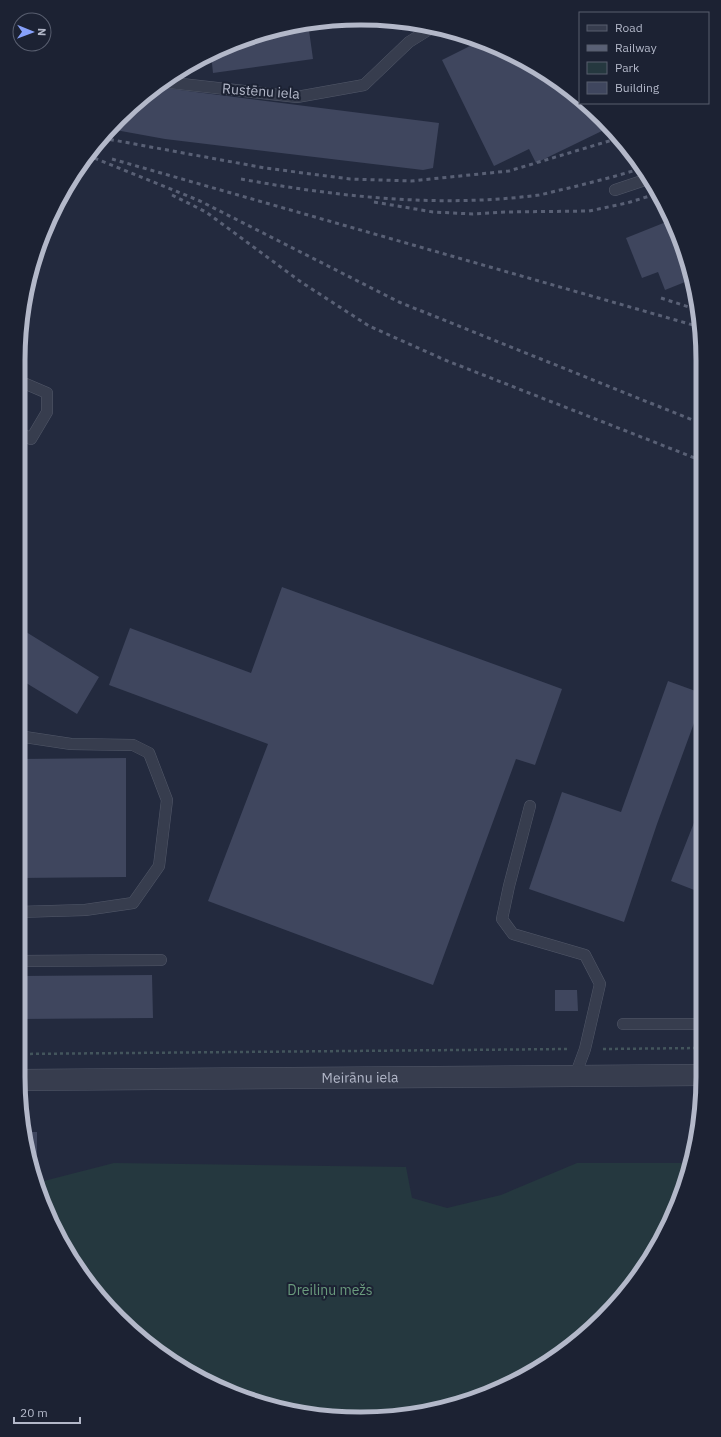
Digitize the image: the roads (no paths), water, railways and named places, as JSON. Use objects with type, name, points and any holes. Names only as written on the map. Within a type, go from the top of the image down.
[{"type":"street","name":"Meirānu iela","points":[[25,1080],[696,1075]]},
{"type":"lane","name":"Rustēnu iela","points":[[173,83],[297,97],[364,85],[409,42],[426,31]]},
{"type":"lane","points":[[615,190],[643,181]]},
{"type":"lane","points":[[25,384],[47,393],[47,412],[31,439],[25,436]]},
{"type":"lane","points":[[25,737],[71,744],[133,745],[149,753],[167,800],[159,866],[133,903],[85,910],[25,912]]},
{"type":"lane","points":[[530,806],[508,886],[502,919],[513,934],[585,955],[600,984],[584,1049],[575,1076]]},
{"type":"lane","points":[[25,961],[161,960]]},
{"type":"lane","points":[[623,1024],[696,1024]]},
{"type":"railway","points":[[108,139],[265,168],[350,179],[411,181],[509,171],[614,140]]},
{"type":"railway","points":[[93,157],[200,201],[399,302],[696,421]]},
{"type":"railway","points":[[112,159],[694,325]]},
{"type":"railway","points":[[241,179],[315,191],[390,199],[465,201],[539,195],[606,179],[636,170]]},
{"type":"railway","points":[[172,195],[206,212],[301,282],[369,326],[445,360],[696,458]]},
{"type":"railway","points":[[374,202],[433,212],[473,214],[589,211],[627,203],[652,195]]},
{"type":"railway","points":[[661,298],[692,308]]},
{"type":"park label","name":"Dreiliņu mežs","points":[[330,1290]]}]
